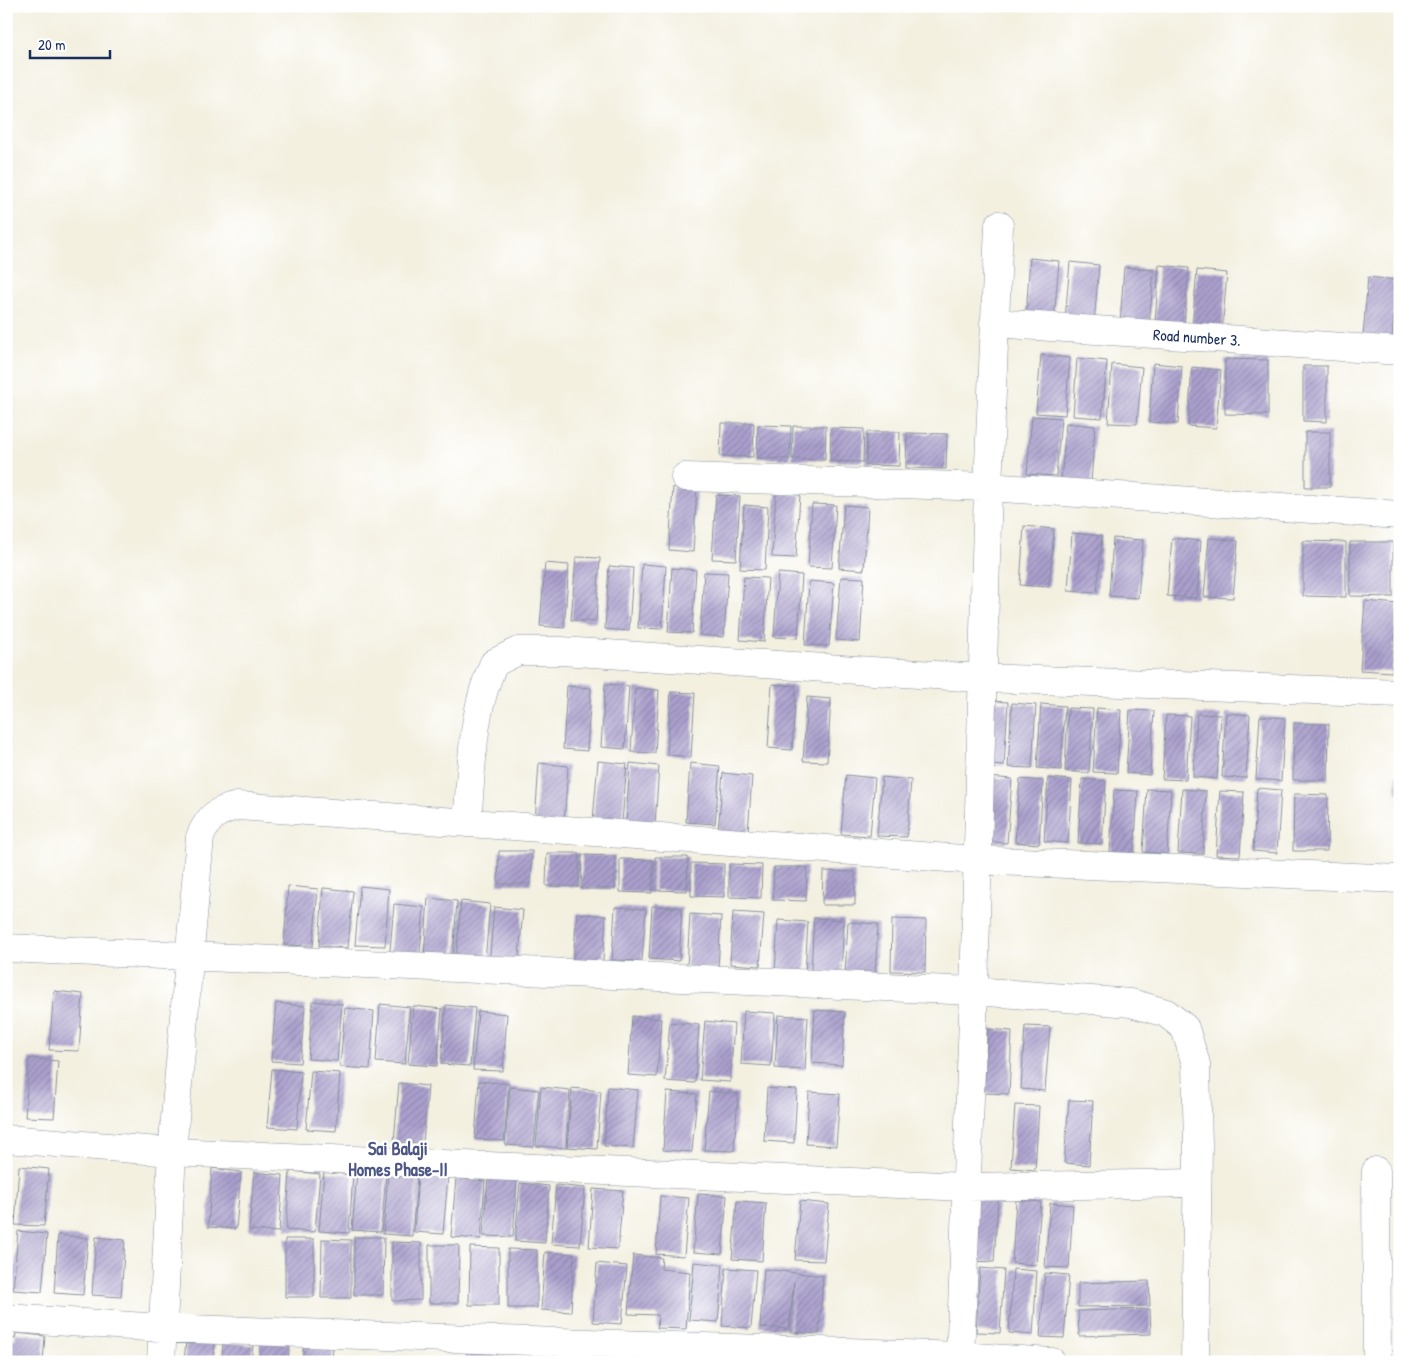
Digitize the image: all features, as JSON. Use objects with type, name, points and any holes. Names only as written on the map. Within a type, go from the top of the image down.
[{"type":"street","points":[[960,1359],[974,991],[981,678],[999,225]]},
{"type":"street","name":"Road number 3.","points":[[994,323],[1400,351]]},
{"type":"street","points":[[685,476],[988,487],[1400,515]]},
{"type":"street","points":[[467,823],[475,737],[483,686],[494,663],[518,651],[561,651],[981,678],[1400,693]]},
{"type":"street","points":[[161,1362],[172,1152],[200,837],[206,822],[220,810],[238,806],[976,860],[1400,879]]},
{"type":"street","points":[[6,948],[974,991],[1131,1003],[1166,1014],[1185,1028],[1196,1064],[1195,1362]]},
{"type":"street","points":[[6,1139],[172,1152],[966,1187],[1197,1183]]},
{"type":"street","points":[[1376,1171],[1377,1362]]},
{"type":"street","points":[[6,1318],[162,1328],[1052,1362]]},
{"type":"building","points":[[1030,258],[1059,261],[1054,319],[1026,316]]},
{"type":"building","points":[[1070,262],[1099,265],[1094,323],[1065,320]]},
{"type":"building","points":[[1159,265],[1189,268],[1184,325],[1155,324]]},
{"type":"building","points":[[1124,267],[1154,270],[1149,327],[1120,325]]},
{"type":"building","points":[[1197,270],[1227,273],[1222,331],[1192,328]]},
{"type":"building","points":[[1368,277],[1397,280],[1392,338],[1363,336]]},
{"type":"building","points":[[1041,355],[1070,358],[1065,415],[1036,413]]},
{"type":"building","points":[[1077,358],[1107,361],[1102,418],[1073,416]]},
{"type":"building","points":[[1225,359],[1268,360],[1268,415],[1225,414]]},
{"type":"building","points":[[1153,363],[1182,366],[1178,424],[1149,422]]},
{"type":"building","points":[[1112,364],[1142,367],[1137,424],[1108,423]]},
{"type":"building","points":[[1303,366],[1327,366],[1327,422],[1303,421]]},
{"type":"building","points":[[1192,367],[1221,370],[1216,428],[1188,426]]},
{"type":"building","points":[[1032,416],[1061,418],[1056,476],[1027,474]]},
{"type":"building","points":[[721,423],[754,423],[753,457],[720,456]]},
{"type":"building","points":[[1066,423],[1095,426],[1091,483],[1061,481]]},
{"type":"building","points":[[758,425],[791,426],[790,459],[757,458]]},
{"type":"building","points":[[793,426],[826,426],[825,460],[792,459]]},
{"type":"building","points":[[831,428],[864,429],[863,462],[830,461]]},
{"type":"building","points":[[867,432],[900,432],[899,466],[866,465]]},
{"type":"building","points":[[1305,432],[1330,432],[1330,487],[1305,487]]},
{"type":"building","points":[[907,433],[947,434],[946,469],[906,468]]},
{"type":"building","points":[[673,487],[697,488],[693,552],[669,550]]},
{"type":"building","points":[[776,493],[800,495],[796,558],[772,557]]},
{"type":"building","points":[[716,495],[740,496],[736,560],[712,559]]},
{"type":"building","points":[[812,504],[836,505],[832,568],[808,567]]},
{"type":"building","points":[[744,505],[768,507],[765,570],[740,569]]},
{"type":"building","points":[[844,505],[868,507],[864,570],[839,568]]},
{"type":"building","points":[[1024,526],[1054,529],[1049,587],[1020,585]]},
{"type":"building","points":[[1072,533],[1102,536],[1097,593],[1068,591]]},
{"type":"building","points":[[1113,538],[1143,540],[1138,598],[1109,596]]},
{"type":"building","points":[[1172,538],[1201,541],[1197,598],[1167,596]]},
{"type":"building","points":[[1209,538],[1238,541],[1233,598],[1204,597]]},
{"type":"building","points":[[1303,541],[1346,542],[1346,597],[1303,596]]},
{"type":"building","points":[[1350,542],[1393,542],[1393,597],[1350,596]]},
{"type":"building","points":[[576,557],[600,558],[596,622],[571,620]]},
{"type":"building","points":[[545,563],[569,565],[564,628],[540,626]]},
{"type":"building","points":[[642,564],[666,566],[662,629],[638,628]]},
{"type":"building","points":[[609,566],[633,568],[629,631],[605,629]]},
{"type":"building","points":[[672,568],[696,570],[692,633],[668,632]]},
{"type":"building","points":[[704,572],[728,573],[724,637],[700,635]]},
{"type":"building","points":[[778,573],[802,575],[798,638],[774,637]]},
{"type":"building","points":[[744,577],[768,578],[764,642],[740,640]]},
{"type":"building","points":[[841,577],[864,578],[860,642],[836,640]]},
{"type":"building","points":[[809,581],[834,583],[829,646],[805,645]]},
{"type":"building","points":[[1365,601],[1398,604],[1392,672],[1360,670]]},
{"type":"building","points":[[605,684],[629,686],[625,749],[601,747]]},
{"type":"building","points":[[772,684],[796,686],[792,750],[768,748]]},
{"type":"building","points":[[567,686],[591,688],[587,751],[563,749]]},
{"type":"building","points":[[635,688],[659,690],[655,753],[631,752]]},
{"type":"building","points":[[671,692],[695,693],[691,757],[667,755]]},
{"type":"building","points":[[807,697],[831,699],[827,762],[803,761]]},
{"type":"building","points":[[984,701],[1008,702],[1004,766],[980,764]]},
{"type":"building","points":[[1012,703],[1036,705],[1032,768],[1008,767]]},
{"type":"building","points":[[1041,704],[1065,706],[1061,770],[1037,768]]},
{"type":"building","points":[[1068,708],[1093,709],[1089,773],[1065,771]]},
{"type":"building","points":[[1097,708],[1121,710],[1117,773],[1093,772]]},
{"type":"building","points":[[1130,710],[1154,711],[1150,775],[1126,773]]},
{"type":"building","points":[[1226,713],[1250,715],[1246,778],[1222,777]]},
{"type":"building","points":[[1197,714],[1221,715],[1217,779],[1193,777]]},
{"type":"building","points":[[1166,715],[1190,716],[1186,780],[1162,779]]},
{"type":"building","points":[[1260,716],[1285,718],[1281,781],[1256,779]]},
{"type":"building","points":[[1294,723],[1329,724],[1328,780],[1293,780]]},
{"type":"building","points":[[1398,757],[1400,757],[1400,793],[1396,792]]},
{"type":"building","points":[[598,761],[627,764],[622,822],[593,820]]},
{"type":"building","points":[[539,763],[568,766],[564,824],[535,822]]},
{"type":"building","points":[[630,763],[659,766],[655,824],[626,822]]},
{"type":"building","points":[[690,763],[720,766],[715,824],[686,822]]},
{"type":"building","points":[[723,773],[752,776],[748,834],[718,832]]},
{"type":"building","points":[[846,775],[875,778],[870,836],[841,834]]},
{"type":"building","points":[[882,777],[911,780],[907,837],[877,836]]},
{"type":"building","points":[[988,777],[1012,779],[1007,843],[983,841]]},
{"type":"building","points":[[1048,778],[1072,780],[1068,843],[1044,841]]},
{"type":"building","points":[[1020,779],[1043,781],[1039,844],[1015,842]]},
{"type":"building","points":[[1082,779],[1106,781],[1102,844],[1078,843]]},
{"type":"building","points":[[1257,788],[1281,790],[1277,853],[1253,851]]},
{"type":"building","points":[[1147,789],[1171,790],[1167,854],[1143,852]]},
{"type":"building","points":[[1182,789],[1206,791],[1203,854],[1178,853]]},
{"type":"building","points":[[1114,790],[1138,791],[1134,854],[1110,853]]},
{"type":"building","points":[[1220,791],[1244,792],[1240,856],[1216,855]]},
{"type":"building","points":[[1294,794],[1328,795],[1327,851],[1293,851]]},
{"type":"building","points":[[499,851],[532,851],[531,884],[498,884]]},
{"type":"building","points":[[547,853],[579,853],[579,887],[546,886]]},
{"type":"building","points":[[582,855],[615,856],[615,889],[581,889]]},
{"type":"building","points":[[655,857],[688,857],[687,891],[654,890]]},
{"type":"building","points":[[620,859],[653,860],[652,893],[620,892]]},
{"type":"building","points":[[691,863],[724,864],[724,897],[691,896]]},
{"type":"building","points":[[729,864],[762,865],[761,898],[729,897]]},
{"type":"building","points":[[774,867],[807,867],[806,901],[773,900]]},
{"type":"building","points":[[823,871],[855,872],[855,905],[822,905]]},
{"type":"building","points":[[288,886],[318,889],[313,946],[284,945]]},
{"type":"building","points":[[360,886],[389,889],[385,946],[355,945]]},
{"type":"building","points":[[323,888],[353,891],[348,948],[319,946]]},
{"type":"building","points":[[428,898],[457,901],[453,958],[424,957]]},
{"type":"building","points":[[461,901],[490,904],[485,961],[456,960]]},
{"type":"building","points":[[394,904],[424,907],[419,964],[389,962]]},
{"type":"building","points":[[652,906],[682,908],[679,961],[649,959]]},
{"type":"building","points":[[494,907],[523,910],[518,968],[489,966]]},
{"type":"building","points":[[615,907],[646,909],[642,961],[612,960]]},
{"type":"building","points":[[733,912],[764,914],[760,966],[730,964]]},
{"type":"building","points":[[577,913],[606,916],[602,974],[572,972]]},
{"type":"building","points":[[690,914],[721,916],[718,969],[687,967]]},
{"type":"building","points":[[814,918],[844,920],[841,973],[811,971]]},
{"type":"building","points":[[892,919],[926,920],[925,972],[891,971]]},
{"type":"building","points":[[778,920],[808,922],[805,975],[775,973]]},
{"type":"building","points":[[848,922],[878,924],[875,976],[845,974]]},
{"type":"building","points":[[54,991],[83,994],[79,1051],[49,1050]]},
{"type":"building","points":[[313,1001],[342,1004],[337,1061],[308,1059]]},
{"type":"building","points":[[276,1003],[305,1006],[300,1063],[271,1061]]},
{"type":"building","points":[[380,1004],[410,1007],[405,1064],[376,1062]]},
{"type":"building","points":[[446,1005],[475,1008],[470,1066],[441,1064]]},
{"type":"building","points":[[413,1006],[442,1009],[437,1066],[408,1064]]},
{"type":"building","points":[[345,1008],[374,1011],[370,1069],[340,1067]]},
{"type":"building","points":[[815,1010],[845,1012],[842,1065],[812,1063]]},
{"type":"building","points":[[478,1011],[507,1014],[503,1071],[473,1070]]},
{"type":"building","points":[[744,1011],[775,1013],[771,1066],[741,1064]]},
{"type":"building","points":[[778,1015],[808,1017],[805,1070],[775,1068]]},
{"type":"building","points":[[632,1016],[661,1019],[657,1077],[628,1075]]},
{"type":"building","points":[[705,1021],[734,1024],[730,1082],[700,1080]]},
{"type":"building","points":[[670,1022],[699,1025],[695,1083],[665,1081]]},
{"type":"building","points":[[1025,1026],[1050,1027],[1045,1091],[1021,1089]]},
{"type":"building","points":[[988,1029],[1012,1031],[1009,1094],[984,1093]]},
{"type":"building","points":[[29,1058],[58,1061],[54,1118],[25,1117]]},
{"type":"building","points":[[272,1069],[301,1072],[297,1129],[267,1127]]},
{"type":"building","points":[[311,1071],[340,1073],[336,1131],[306,1129]]},
{"type":"building","points":[[479,1081],[509,1084],[504,1141],[475,1139]]},
{"type":"building","points":[[399,1083],[428,1086],[423,1143],[394,1142]]},
{"type":"building","points":[[510,1087],[539,1090],[534,1147],[505,1145]]},
{"type":"building","points":[[541,1087],[570,1090],[566,1148],[536,1146]]},
{"type":"building","points":[[608,1087],[638,1090],[633,1148],[604,1146]]},
{"type":"building","points":[[572,1088],[601,1091],[597,1149],[567,1147]]},
{"type":"building","points":[[767,1088],[797,1090],[794,1143],[764,1141]]},
{"type":"building","points":[[709,1091],[738,1094],[734,1151],[704,1150]]},
{"type":"building","points":[[667,1092],[697,1094],[692,1152],[663,1150]]},
{"type":"building","points":[[809,1092],[840,1094],[836,1146],[806,1144]]},
{"type":"building","points":[[1069,1100],[1093,1101],[1089,1165],[1064,1163]]},
{"type":"building","points":[[1015,1105],[1039,1106],[1035,1170],[1011,1168]]},
{"type":"building","points":[[19,1166],[49,1169],[44,1226],[15,1225]]},
{"type":"building","points":[[212,1168],[241,1172],[236,1229],[208,1227]]},
{"type":"building","points":[[290,1171],[320,1174],[315,1232],[286,1230]]},
{"type":"building","points":[[254,1172],[283,1175],[279,1232],[249,1230]]},
{"type":"building","points":[[324,1172],[353,1175],[349,1233],[319,1231]]},
{"type":"building","points":[[357,1172],[386,1175],[381,1232],[352,1230]]},
{"type":"building","points":[[418,1174],[448,1177],[443,1234],[414,1232]]},
{"type":"building","points":[[388,1175],[417,1178],[412,1236],[383,1234]]},
{"type":"building","points":[[488,1177],[517,1180],[513,1237],[483,1236]]},
{"type":"building","points":[[456,1178],[485,1181],[481,1239],[451,1237]]},
{"type":"building","points":[[520,1183],[549,1186],[545,1243],[515,1241]]},
{"type":"building","points":[[556,1185],[585,1188],[580,1246],[551,1244]]},
{"type":"building","points":[[593,1189],[623,1191],[618,1249],[589,1247]]},
{"type":"building","points":[[698,1194],[727,1196],[722,1254],[693,1252]]},
{"type":"building","points":[[660,1196],[689,1198],[684,1256],[656,1254]]},
{"type":"building","points":[[974,1197],[998,1199],[994,1262],[970,1261]]},
{"type":"building","points":[[1016,1200],[1041,1202],[1036,1265],[1012,1263]]},
{"type":"building","points":[[737,1201],[766,1203],[762,1261],[732,1259]]},
{"type":"building","points":[[800,1201],[829,1204],[824,1261],[795,1260]]},
{"type":"building","points":[[1050,1203],[1073,1205],[1069,1268],[1045,1267]]},
{"type":"building","points":[[18,1231],[47,1234],[42,1292],[13,1290]]},
{"type":"building","points":[[58,1235],[88,1238],[83,1295],[54,1293]]},
{"type":"building","points":[[96,1237],[125,1240],[121,1297],[92,1295]]},
{"type":"building","points":[[354,1237],[384,1237],[383,1295],[354,1295]]},
{"type":"building","points":[[285,1239],[314,1239],[314,1297],[285,1297]]},
{"type":"building","points":[[322,1239],[351,1240],[351,1298],[321,1298]]},
{"type":"building","points":[[392,1242],[421,1243],[421,1300],[392,1301]]},
{"type":"building","points":[[429,1245],[459,1245],[458,1303],[429,1303]]},
{"type":"building","points":[[470,1247],[499,1248],[499,1305],[469,1305]]},
{"type":"building","points":[[508,1249],[537,1250],[537,1308],[508,1308]]},
{"type":"building","points":[[545,1252],[574,1254],[571,1312],[541,1310]]},
{"type":"building","points":[[633,1255],[662,1258],[661,1269],[690,1272],[686,1329],[657,1328],[658,1315],[628,1314]]},
{"type":"building","points":[[694,1262],[723,1265],[718,1322],[689,1320]]},
{"type":"building","points":[[597,1263],[627,1266],[622,1324],[593,1322]]},
{"type":"building","points":[[726,1268],[756,1270],[751,1328],[722,1326]]},
{"type":"building","points":[[980,1268],[1004,1270],[1000,1333],[976,1332]]},
{"type":"building","points":[[764,1269],[823,1276],[819,1334],[790,1332],[794,1282],[789,1329],[760,1327]]},
{"type":"building","points":[[1013,1269],[1037,1271],[1033,1335],[1009,1333]]},
{"type":"building","points":[[1045,1273],[1069,1275],[1064,1338],[1040,1337]]},
{"type":"building","points":[[1149,1281],[1150,1306],[1078,1307],[1078,1283]]},
{"type":"building","points":[[1150,1309],[1151,1334],[1079,1336],[1078,1311]]},
{"type":"building","points":[[16,1333],[45,1336],[43,1362],[6,1362],[6,1338],[15,1339]]},
{"type":"building","points":[[261,1337],[290,1340],[288,1362],[259,1362]]},
{"type":"building","points":[[186,1340],[215,1343],[213,1362],[184,1362]]},
{"type":"building","points":[[223,1342],[253,1345],[251,1362],[222,1362]]},
{"type":"building","points":[[304,1343],[333,1346],[332,1362],[302,1362]]},
{"type":"building","points":[[467,1350],[496,1352],[496,1362],[466,1362]]},
{"type":"building","points":[[500,1357],[529,1360],[529,1362],[500,1362]]},
{"type":"building","points":[[586,1358],[609,1360],[609,1362],[586,1362]]},
{"type":"building","points":[[548,1359],[564,1360],[564,1362],[548,1362]]},
{"type":"district","name":"Sai Balaji Homes Phase-II","points":[[398,1158]]}]
